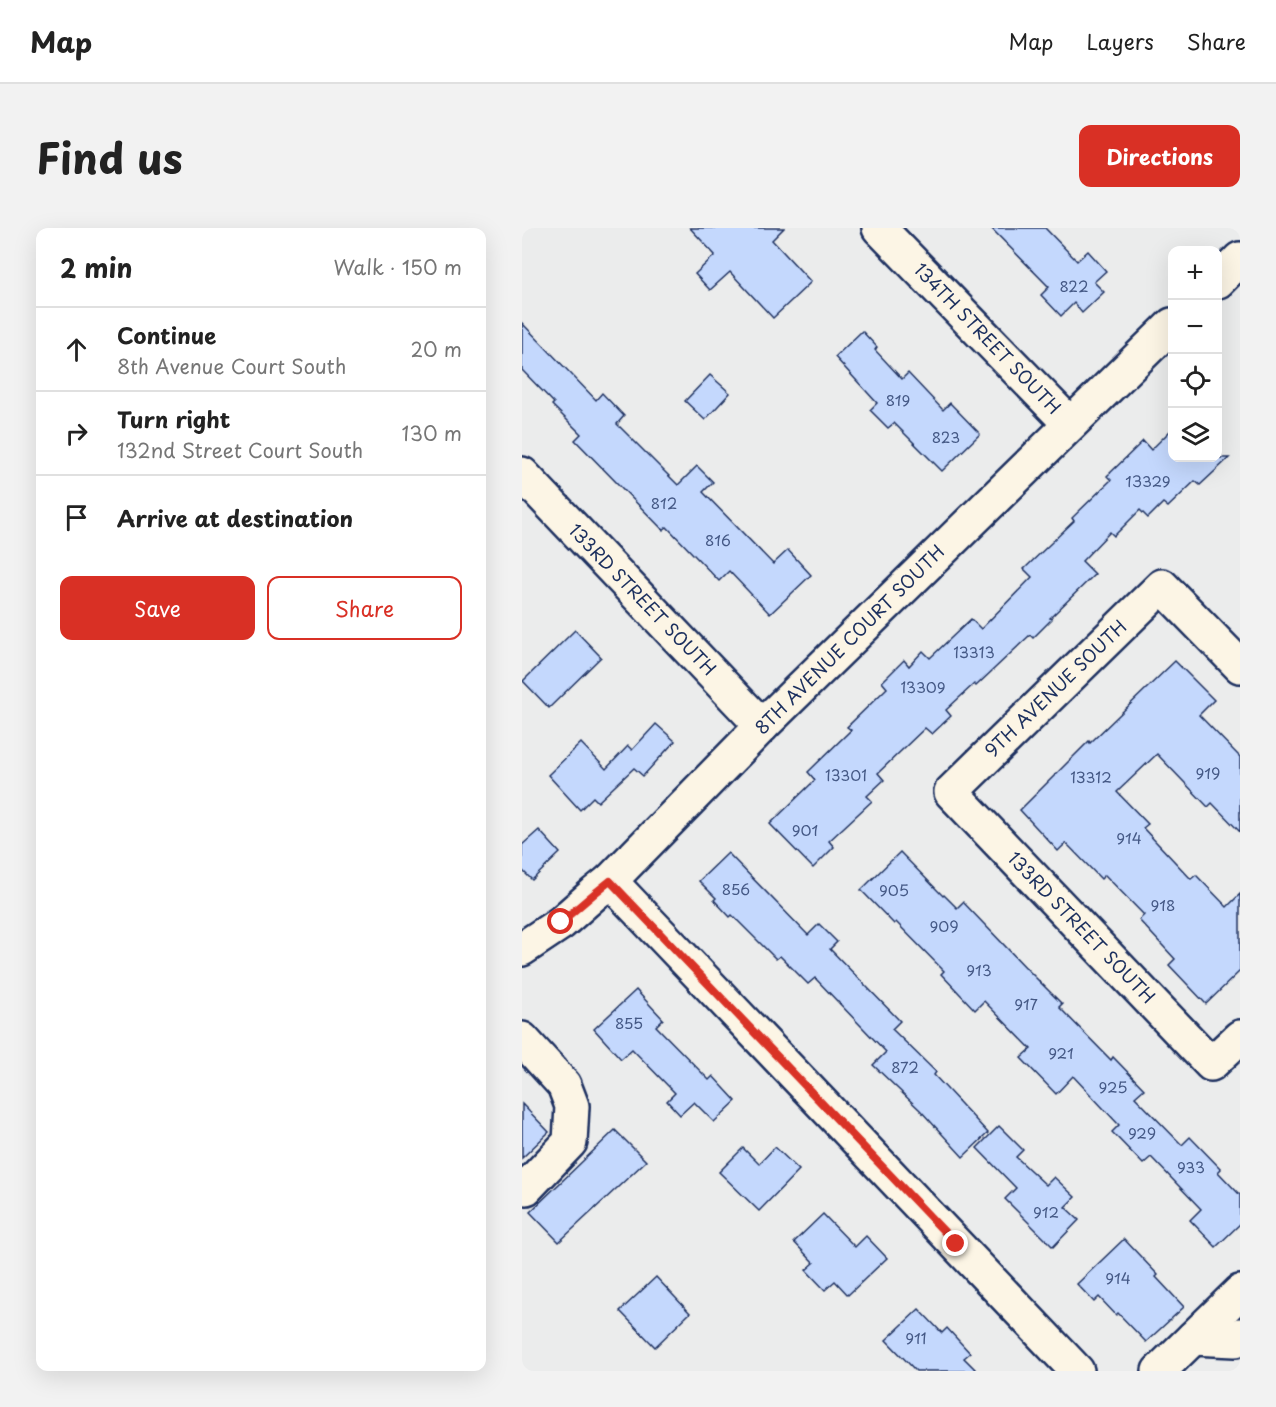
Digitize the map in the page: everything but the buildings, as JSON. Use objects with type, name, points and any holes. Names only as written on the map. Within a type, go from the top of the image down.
[{"type":"street","name":"134TH STREET SOUTH","points":[[879,228],[1070,424]]},
{"type":"street","points":[[1222,277],[1240,259]]},
{"type":"street","name":"8TH AVENUE COURT SOUTH","points":[[522,949],[561,922],[610,881],[762,726],[1168,330]]},
{"type":"street","name":"133RD STREET SOUTH","points":[[522,474],[762,726]]},
{"type":"street","name":"9TH AVENUE SOUTH","points":[[951,792],[1162,586],[1240,666]]},
{"type":"street","name":"133RD STREET SOUTH","points":[[951,792],[1212,1064],[1240,1037]]},
{"type":"street","points":[[610,881],[1077,1371]]},
{"type":"street","points":[[522,1039],[564,1085],[572,1106],[570,1142],[526,1188]]},
{"type":"street","points":[[1160,1371],[1240,1292]]},
{"type":"street","points":[[1192,1338],[1235,1340],[1240,1335]]},
{"type":"route","points":[[561,922],[610,881],[956,1244]]}]
